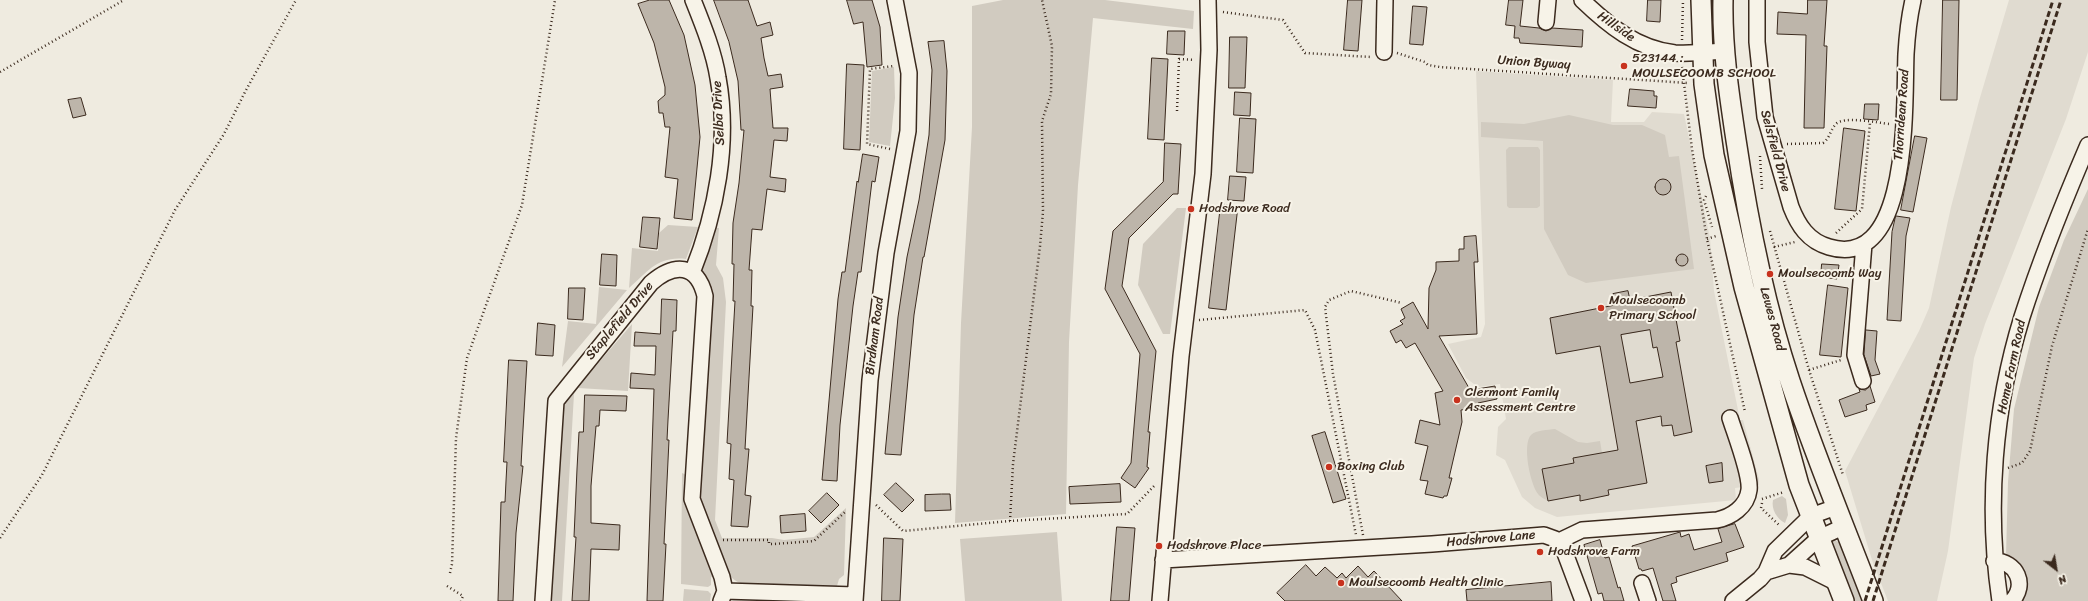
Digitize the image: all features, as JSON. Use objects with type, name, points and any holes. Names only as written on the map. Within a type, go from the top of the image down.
[{"type":"main road","name":"Lewes Road","points":[[1702,0],[1702,52],[1704,84],[1711,140],[1744,287],[1799,486],[1844,601]]},
{"type":"main road","name":"Lewes Road","points":[[1723,0],[1725,51],[1745,200],[1772,320],[1789,381],[1873,601]]},
{"type":"street","name":"Selba Drive","points":[[692,273],[709,218],[715,191],[723,134],[718,78],[707,39],[693,0]]},
{"type":"street","name":"Birdham Road","points":[[855,598],[856,506],[886,253],[908,130],[896,0]]},
{"type":"street","points":[[1385,0],[1386,52]]},
{"type":"street","points":[[1546,22],[1548,0]]},
{"type":"street","name":"Hillside","points":[[1582,0],[1597,15],[1629,38],[1664,51],[1682,53],[1725,51]]},
{"type":"street","name":"Selsfield Drive","points":[[1757,0],[1757,42],[1765,117],[1766,149],[1791,207],[1799,224],[1810,238],[1823,246],[1840,249],[1864,244]]},
{"type":"street","name":"Thorndean Road","points":[[1864,244],[1878,230],[1890,209],[1901,154],[1904,126],[1906,48],[1913,0]]},
{"type":"street","points":[[1160,601],[1169,484],[1186,321],[1204,174],[1208,5]]},
{"type":"street","name":"Home Farm Road","points":[[2000,601],[1994,561],[1992,516],[1994,469],[2008,376],[2022,318],[2056,222],[2088,145]]},
{"type":"street","points":[[1863,381],[1855,355],[1864,244]]},
{"type":"street","name":"Staplefield Drive","points":[[543,601],[556,401],[651,283],[667,271],[680,269],[692,273]]},
{"type":"street","points":[[692,273],[703,288],[705,301],[692,499],[715,558],[723,596],[855,598]]},
{"type":"street","points":[[1582,601],[1564,548],[1559,541],[1582,530],[1717,520],[1735,512],[1744,502],[1749,488],[1730,418]]},
{"type":"street","points":[[1766,572],[1775,551],[1812,516],[1836,507]]},
{"type":"street","points":[[1789,565],[1819,538],[1844,526]]},
{"type":"street","name":"Hodshrove Lane","points":[[1163,560],[1432,544],[1544,535],[1552,536],[1559,541]]},
{"type":"street","points":[[1994,561],[2008,564],[2017,574],[2019,590],[2012,601]]},
{"type":"street","points":[[1733,601],[1766,572],[1789,565],[1805,567],[1837,583]]},
{"type":"street","points":[[1642,583],[1648,601]]},
{"type":"path","points":[[0,72],[124,0]]},
{"type":"path","points":[[0,538],[42,475],[175,210],[224,134],[246,90],[296,0]]},
{"type":"path","points":[[450,572],[452,564],[456,438],[467,358],[522,205],[555,0]]},
{"type":"path","points":[[1010,521],[1013,464],[1043,212],[1042,121],[1051,94],[1052,46],[1042,0]]},
{"type":"path","points":[[1683,0],[1683,83],[1692,149],[1707,239],[1745,415]]},
{"type":"path","points":[[1208,5],[1284,20],[1305,53],[1372,57],[1386,52]]},
{"type":"path","name":"Union Byway","points":[[1386,52],[1398,53],[1425,62],[1428,65],[1440,67],[1681,83]]},
{"type":"path","points":[[1177,111],[1179,59],[1208,55]]},
{"type":"path","points":[[893,149],[867,144],[870,69],[903,69]]},
{"type":"path","points":[[1762,190],[1766,149],[1781,143],[1819,144],[1826,141],[1834,126],[1841,120],[1904,126]]},
{"type":"path","points":[[1834,235],[1862,209],[1870,123]]},
{"type":"path","points":[[1768,224],[1809,370],[1845,480]]},
{"type":"path","points":[[1994,469],[2015,467],[2025,460],[2030,451],[2052,346],[2088,229]]},
{"type":"path","points":[[1771,248],[1810,238]]},
{"type":"path","points":[[1362,548],[1333,374],[1326,307],[1330,300],[1351,291],[1402,303]]},
{"type":"path","points":[[1186,321],[1305,310],[1315,330],[1362,548]]},
{"type":"path","points":[[1809,370],[1855,355]]},
{"type":"path","points":[[721,541],[769,540],[769,544],[774,544],[814,540],[856,506],[875,504],[904,531],[1010,521],[1127,514],[1157,483],[1169,484]]},
{"type":"path","points":[[1762,494],[1761,508],[1791,536]]},
{"type":"path","points":[[447,586],[463,596],[461,601]]},
{"type":"shaded area","points":[[1003,0],[1105,0],[1194,11],[1193,29],[1093,18],[1078,185],[1069,342],[1066,514],[955,523],[961,323],[972,127],[972,6]]},
{"type":"shaded area","points":[[2009,0],[2088,0],[2088,52],[2066,119],[1985,324],[1974,358],[1948,551],[1937,601],[1888,601],[1872,560],[1845,471],[1919,331],[1929,308],[1951,207],[1979,101]]},
{"type":"shaded area","points":[[894,67],[895,98],[890,146],[869,142],[872,71]]},
{"type":"shaded area","name":"Moulsecoomb Primary School","points":[[1476,71],[1613,80],[1611,122],[1644,122],[1652,112],[1684,114],[1710,238],[1714,291],[1740,420],[1743,420],[1759,479],[1759,485],[1735,488],[1736,500],[1557,517],[1535,508],[1522,497],[1505,460],[1496,455],[1498,427],[1506,419],[1500,384],[1478,387],[1466,378],[1448,344],[1481,337],[1485,324]]},
{"type":"shaded area","points":[[1569,115],[1613,125],[1642,125],[1665,135],[1669,157],[1679,156],[1694,269],[1586,283],[1568,275],[1544,229],[1543,141],[1481,137],[1481,122],[1524,124]]},
{"type":"shaded area","points":[[1509,147],[1538,147],[1540,150],[1540,206],[1537,208],[1509,208],[1507,206],[1506,150]]},
{"type":"shaded area","points":[[2088,189],[2088,601],[2018,601],[2025,580],[2025,574],[2020,563],[2006,555],[2008,482],[2014,409],[2039,307],[2064,240]]},
{"type":"shaded area","points":[[1177,208],[1186,208],[1170,334],[1163,334],[1138,285],[1143,244]]},
{"type":"shaded area","points":[[668,225],[698,227],[686,259],[660,262],[629,288],[632,248],[658,251],[659,233]]},
{"type":"shaded area","points":[[711,227],[719,228],[716,265],[723,278],[726,302],[715,520],[722,538],[772,538],[784,540],[814,537],[846,508],[844,575],[839,579],[837,586],[827,587],[740,583],[734,580],[727,570],[716,540],[702,543],[714,576],[711,577],[711,585],[708,587],[681,584],[682,473],[699,480],[698,270]]},
{"type":"shaded area","points":[[599,287],[627,290],[562,367],[568,321],[596,324]]},
{"type":"shaded area","points":[[632,324],[628,391],[578,388],[574,394],[562,601],[549,601],[560,399],[575,378],[581,383]]},
{"type":"shaded area","points":[[1555,429],[1578,442],[1587,443],[1600,441],[1602,453],[1573,459],[1574,463],[1542,469],[1548,501],[1539,495],[1532,482],[1528,464],[1527,447],[1528,440],[1533,433],[1542,430]]},
{"type":"shaded area","points":[[1782,496],[1786,499],[1788,515],[1785,523],[1777,516],[1773,507],[1773,500]]},
{"type":"shaded area","points":[[1057,532],[1062,601],[965,601],[960,539]]},
{"type":"shaded area","points":[[1832,539],[1841,543],[1863,601],[1851,601],[1829,540]]},
{"type":"shaded area","points":[[684,589],[708,591],[711,594],[710,601],[683,601]]},
{"type":"shaded area","points":[[736,598],[819,601],[732,601]]},
{"type":"building","points":[[650,0],[669,0],[684,35],[695,85],[700,137],[692,220],[674,218],[678,179],[665,177],[670,127],[665,127],[663,113],[659,113],[658,101],[665,95],[665,87],[654,43],[638,4]]},
{"type":"building","points":[[714,0],[748,0],[757,26],[770,22],[773,35],[761,38],[764,58],[768,76],[781,74],[783,87],[770,89],[773,128],[788,128],[787,141],[774,140],[770,177],[786,179],[785,192],[767,189],[762,230],[752,229],[749,270],[752,270],[751,306],[753,306],[745,449],[749,449],[745,495],[751,496],[748,527],[731,526],[734,480],[729,479],[731,444],[727,443],[735,301],[733,301],[734,264],[732,264],[733,223],[739,183],[744,130],[741,130],[738,81],[729,42]]},
{"type":"building","points":[[847,0],[872,0],[880,27],[882,65],[867,67],[863,22],[854,24]]},
{"type":"building","points":[[1348,0],[1362,0],[1358,51],[1344,50]]},
{"type":"building","points":[[1509,0],[1523,0],[1520,26],[1539,28],[1546,31],[1552,28],[1583,30],[1582,47],[1520,43],[1519,38],[1514,38],[1515,26],[1506,25]]},
{"type":"building","points":[[1648,0],[1661,0],[1660,22],[1647,21]]},
{"type":"building","points":[[1808,0],[1827,0],[1824,46],[1827,46],[1824,128],[1804,128],[1806,35],[1777,34],[1778,12],[1807,14]]},
{"type":"building","points":[[1943,0],[1959,0],[1957,100],[1941,100]]},
{"type":"building","points":[[1413,6],[1427,7],[1423,45],[1410,44]]},
{"type":"building","points":[[1168,31],[1185,31],[1184,55],[1167,54]]},
{"type":"building","points":[[1230,37],[1247,37],[1245,88],[1229,88]]},
{"type":"building","points":[[944,41],[947,71],[945,140],[923,257],[914,315],[901,455],[885,454],[898,317],[907,257],[919,200],[929,135],[932,70],[928,42]]},
{"type":"building","points":[[1152,58],[1168,59],[1164,140],[1148,139]]},
{"type":"building","points":[[847,64],[864,65],[860,150],[844,149]]},
{"type":"building","points":[[1630,89],[1654,91],[1654,96],[1657,96],[1656,108],[1628,106]]},
{"type":"building","points":[[1235,92],[1251,93],[1250,116],[1234,115]]},
{"type":"building","points":[[81,98],[86,115],[73,118],[68,100]]},
{"type":"building","points":[[1865,104],[1879,104],[1878,120],[1864,119]]},
{"type":"building","points":[[1240,118],[1256,119],[1253,173],[1237,172]]},
{"type":"building","points":[[1844,128],[1865,131],[1856,211],[1835,209]]},
{"type":"building","points":[[1915,136],[1927,138],[1913,212],[1901,210]]},
{"type":"building","points":[[1165,143],[1181,144],[1178,194],[1173,194],[1129,238],[1122,286],[1156,351],[1148,432],[1150,432],[1147,467],[1149,468],[1135,488],[1121,478],[1131,463],[1140,354],[1105,289],[1113,231],[1163,182]]},
{"type":"building","points":[[863,154],[879,157],[875,182],[872,181],[861,272],[858,272],[853,306],[840,425],[837,481],[822,480],[838,299],[842,272],[845,272],[857,181],[858,182]]},
{"type":"building","points":[[1230,176],[1246,177],[1244,201],[1228,200]]},
{"type":"building","points":[[1663,179],[1670,184],[1671,187],[1666,194],[1663,195],[1656,190],[1655,187],[1660,180]]},
{"type":"building","points":[[1221,204],[1238,206],[1226,310],[1209,308]]},
{"type":"building","points":[[1896,216],[1910,218],[1906,236],[1901,321],[1887,320],[1892,232]]},
{"type":"building","points":[[643,217],[660,218],[657,249],[640,247]]},
{"type":"building","points":[[1476,236],[1478,262],[1474,262],[1477,334],[1439,336],[1469,388],[1476,387],[1477,389],[1495,386],[1497,399],[1478,403],[1479,408],[1461,410],[1462,422],[1449,478],[1452,478],[1447,496],[1444,496],[1443,498],[1425,494],[1428,481],[1420,480],[1428,446],[1415,443],[1420,420],[1440,425],[1435,393],[1443,391],[1415,343],[1406,348],[1401,340],[1396,343],[1390,331],[1403,324],[1400,321],[1405,318],[1401,309],[1413,302],[1428,329],[1429,288],[1436,270],[1436,262],[1459,261],[1459,249],[1464,249],[1464,237]]},
{"type":"building","points":[[602,254],[617,255],[616,286],[600,285]]},
{"type":"building","points":[[1684,254],[1687,255],[1687,265],[1680,266],[1677,265],[1676,258],[1677,255]]},
{"type":"building","points":[[1822,264],[1839,265],[1837,279],[1821,277]]},
{"type":"building","points":[[1828,285],[1848,288],[1841,357],[1820,355]]},
{"type":"building","points":[[569,288],[585,288],[583,320],[568,319]]},
{"type":"building","points":[[1628,291],[1630,300],[1671,292],[1680,341],[1676,342],[1692,432],[1674,436],[1672,425],[1662,426],[1661,416],[1636,421],[1647,483],[1608,490],[1609,495],[1580,501],[1580,495],[1548,501],[1542,469],[1574,463],[1573,458],[1618,450],[1600,346],[1556,354],[1550,318],[1615,305],[1613,294]],"holes":[[[1650,330],[1653,348],[1657,347],[1663,377],[1630,383],[1621,335]]]},
{"type":"building","points":[[662,299],[677,300],[676,331],[673,331],[667,440],[669,440],[664,544],[666,544],[663,601],[647,601],[654,389],[630,388],[631,373],[655,375],[656,346],[634,346],[635,332],[660,334]]},
{"type":"building","points":[[538,323],[555,325],[553,356],[536,355]]},
{"type":"building","points":[[1866,330],[1877,331],[1875,360],[1880,374],[1871,376],[1864,355]]},
{"type":"building","points":[[509,360],[527,361],[521,466],[523,466],[516,533],[513,601],[498,601],[501,502],[505,502],[507,462],[504,462]]},
{"type":"building","points":[[1870,386],[1875,402],[1866,405],[1867,410],[1845,417],[1839,400],[1860,392],[1859,389],[1865,390]]},
{"type":"building","points":[[585,395],[627,396],[626,411],[600,410],[599,426],[596,426],[591,486],[591,523],[620,525],[619,550],[591,549],[589,601],[572,601],[576,537],[574,537],[579,432],[583,432]]},
{"type":"building","name":"Boxing Club","points":[[1325,432],[1346,499],[1333,503],[1312,436]]},
{"type":"building","points":[[1722,463],[1723,481],[1709,483],[1706,466]]},
{"type":"building","points":[[896,483],[914,500],[902,512],[884,495]]},
{"type":"building","points":[[1120,484],[1121,502],[1070,504],[1069,487]]},
{"type":"building","points":[[827,493],[839,505],[821,523],[809,511]]},
{"type":"building","points":[[950,494],[951,510],[925,511],[925,495]]},
{"type":"building","points":[[805,514],[806,531],[781,533],[780,516]]},
{"type":"building","points":[[1735,524],[1744,547],[1726,553],[1728,561],[1676,577],[1677,582],[1671,584],[1676,601],[1663,601],[1653,568],[1642,571],[1639,569],[1632,546],[1680,532],[1681,537],[1689,534],[1694,550],[1722,542],[1718,529]]},
{"type":"building","points":[[1117,527],[1135,528],[1129,601],[1111,601]]},
{"type":"building","points":[[884,538],[903,539],[900,601],[882,601]]},
{"type":"building","points":[[1600,540],[1605,558],[1609,557],[1618,588],[1620,587],[1624,601],[1604,601],[1602,593],[1598,594],[1584,545]]},
{"type":"building","points":[[1306,565],[1316,576],[1325,567],[1337,578],[1342,573],[1346,578],[1358,566],[1368,577],[1374,571],[1402,601],[1285,601],[1277,593]]},
{"type":"building","points":[[1551,582],[1552,601],[1467,601],[1466,590]]},
{"type":"railway","points":[[1865,601],[2053,0]]},
{"type":"railway","points":[[1873,601],[2061,0]]},
{"type":"place","name":"523144 : MOULSECOOMB SCHOOL","points":[[1624,66]]},
{"type":"place","name":"Hodshrove Road","points":[[1191,209]]},
{"type":"place","name":"Moulsecoomb Way","points":[[1770,274]]},
{"type":"place","name":"Moulsecoomb Primary School","points":[[1601,308]]},
{"type":"place","name":"Clermont Family Assessment Centre","points":[[1457,400]]},
{"type":"place","name":"Boxing Club","points":[[1329,467]]},
{"type":"place","name":"Hodshrove Place","points":[[1159,546]]},
{"type":"place","name":"Hodshrove Farm","points":[[1540,552]]},
{"type":"place","name":"Moulsecoomb Health Clinic","points":[[1341,583]]}]
